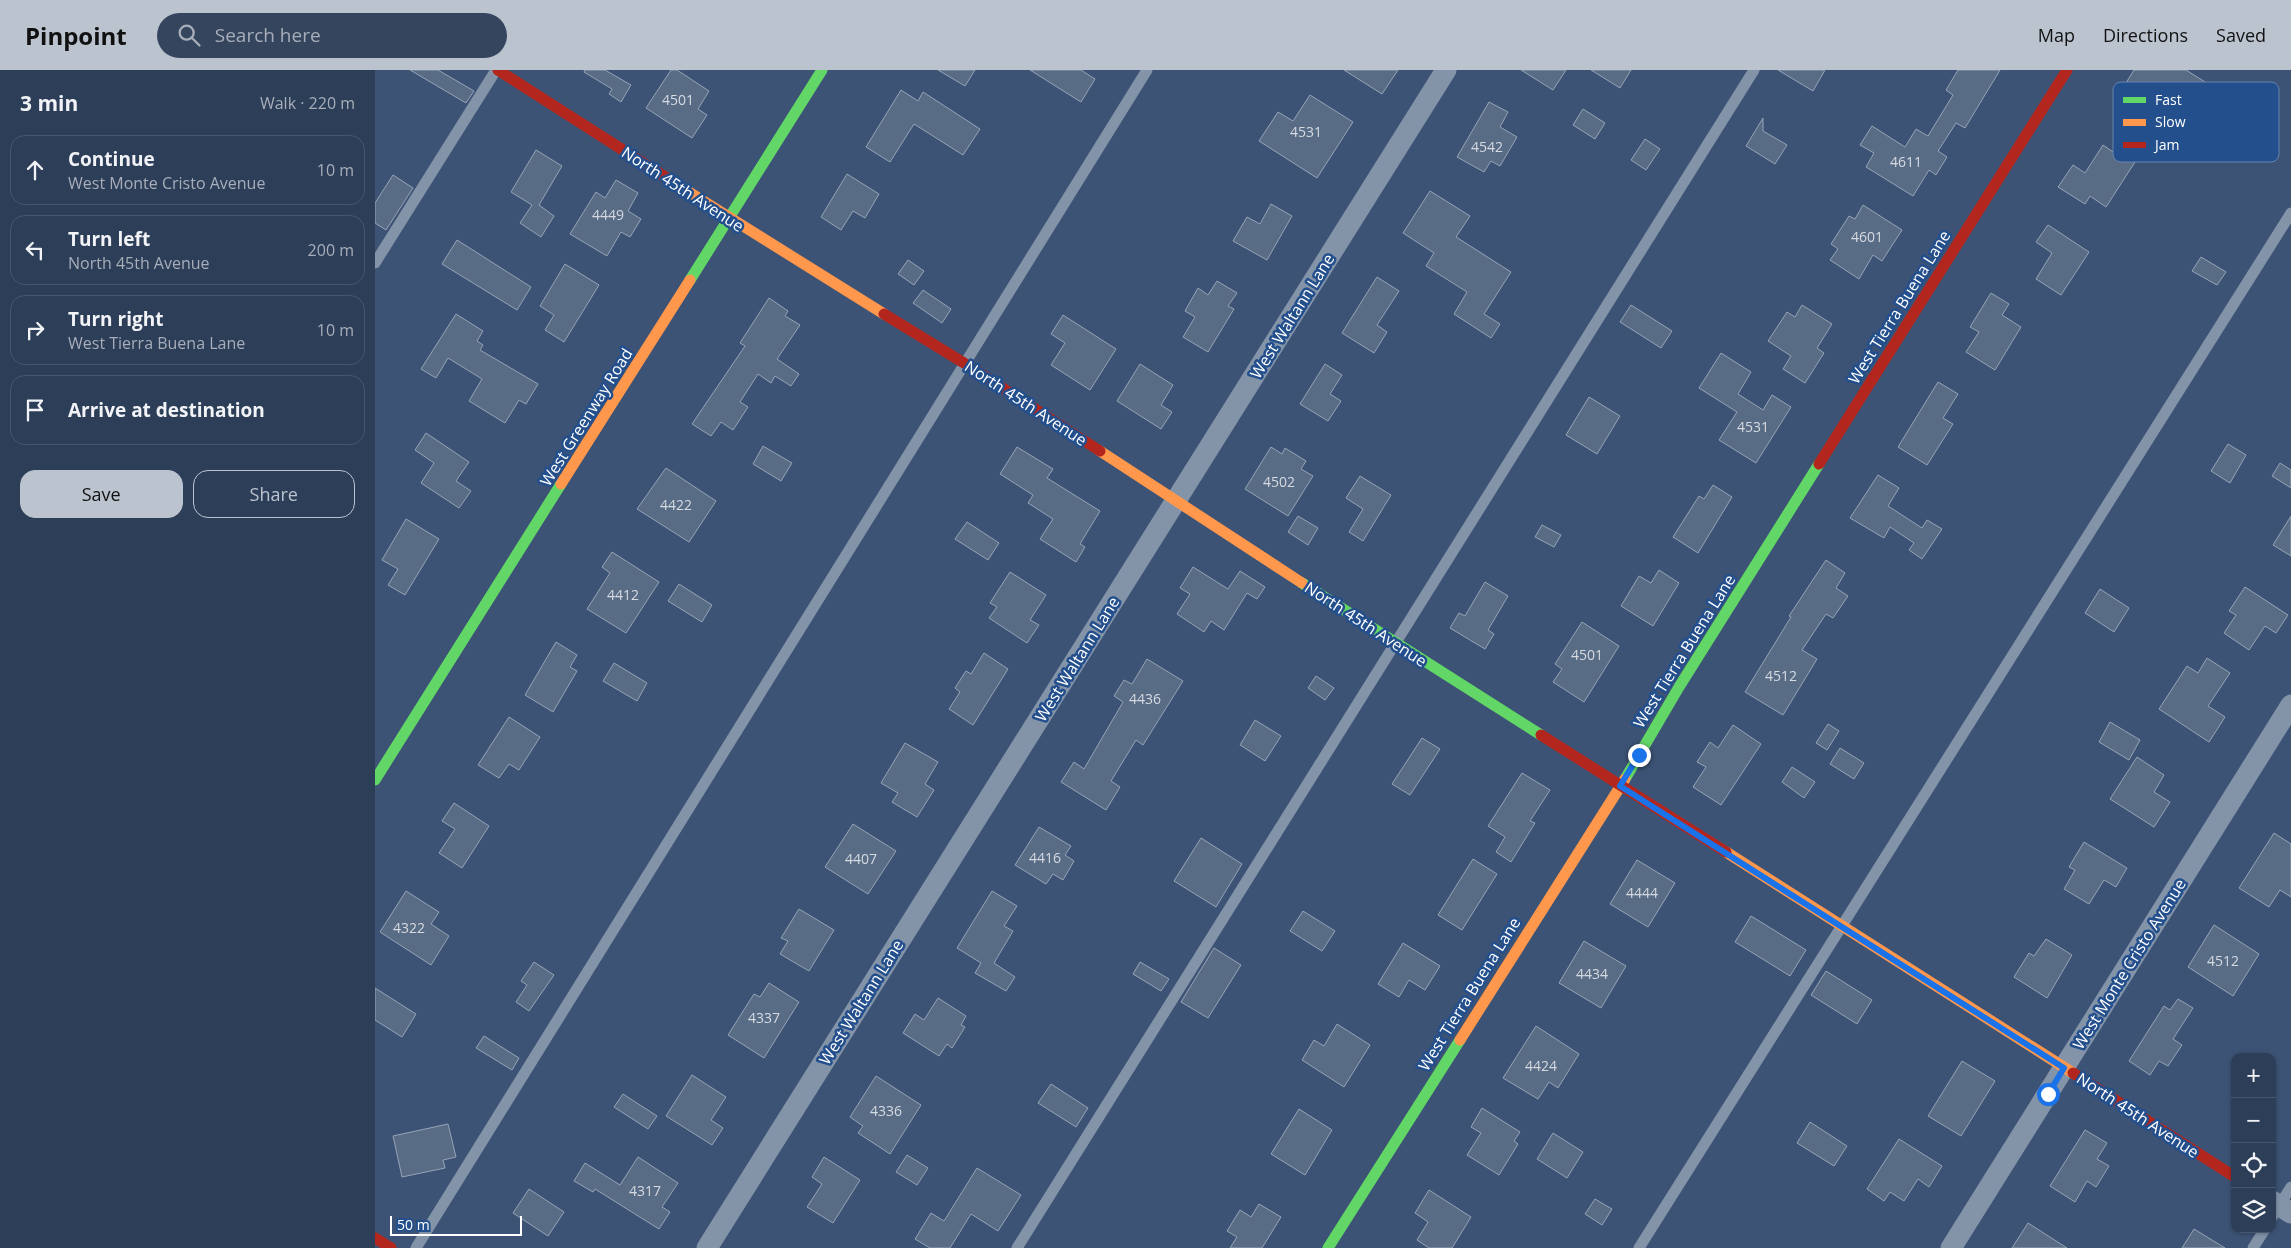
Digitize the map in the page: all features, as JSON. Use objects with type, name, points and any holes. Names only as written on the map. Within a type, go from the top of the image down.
[{"type":"street","name":"North 45th Avenue","points":[[497,70],[729,219],[964,363],[1396,644],[2231,1174]]},
{"type":"street","name":"West Greenway Road","points":[[375,780],[822,70]]},
{"type":"street","name":"West Waltann Lane","points":[[707,1248],[1446,70]]},
{"type":"street","name":"West Tierra Buena Lane","points":[[1328,1248],[1620,786],[1685,679],[2067,70]]},
{"type":"street","name":"West Monte Cristo Avenue","points":[[1951,1248],[2291,705]]},
{"type":"street","points":[[375,1238],[391,1248]]},
{"type":"lane","points":[[375,263],[497,70]]},
{"type":"lane","points":[[416,1248],[1147,70]]},
{"type":"lane","points":[[1017,1248],[1754,70]]},
{"type":"lane","points":[[1639,1248],[2291,213]]},
{"type":"lane","points":[[2279,1209],[2291,1187]]},
{"type":"lane","points":[[2253,1248],[2262,1233]]},
{"type":"building","points":[[410,70],[438,70],[474,91],[466,103]]},
{"type":"building","points":[[585,70],[605,70],[631,85],[621,102],[609,94],[612,89],[584,72]]},
{"type":"building","points":[[671,70],[677,70],[709,91],[698,109],[707,115],[692,138],[646,108]]},
{"type":"building","points":[[938,70],[975,70],[965,86]]},
{"type":"building","points":[[1030,70],[1081,70],[1095,79],[1081,102]]},
{"type":"building","points":[[1344,70],[1398,70],[1382,94]]},
{"type":"building","points":[[1521,70],[1566,70],[1553,90]]},
{"type":"building","points":[[1591,70],[1631,70],[1620,88]]},
{"type":"building","points":[[1778,70],[1825,70],[1813,91]]},
{"type":"building","points":[[1958,70],[2000,70],[1965,128],[1956,123],[1938,151],[1947,157],[1936,175],[1929,170],[1913,196],[1866,167],[1874,153],[1860,145],[1872,126],[1905,147],[1916,129],[1928,136],[1953,95],[1946,90]]},
{"type":"building","points":[[2134,70],[2186,70],[2205,82],[2127,82]]},
{"type":"building","points":[[901,90],[918,101],[923,92],[980,129],[963,155],[914,124],[890,162],[866,147]]},
{"type":"building","points":[[1310,95],[1353,122],[1317,178],[1259,141],[1278,112],[1293,121]]},
{"type":"building","points":[[1489,102],[1508,112],[1500,127],[1517,137],[1500,166],[1491,161],[1484,172],[1457,157]]},
{"type":"building","points":[[1583,109],[1605,123],[1595,139],[1573,125]]},
{"type":"building","points":[[1763,118],[1763,131],[1787,145],[1775,164],[1746,146]]},
{"type":"building","points":[[1645,139],[1660,149],[1646,170],[1631,160]]},
{"type":"building","points":[[2103,145],[2113,152],[2113,162],[2135,162],[2106,207],[2090,196],[2085,204],[2058,187],[2073,165],[2085,173]]},
{"type":"building","points":[[536,150],[562,166],[539,205],[554,216],[541,237],[520,223],[532,205],[511,192]]},
{"type":"building","points":[[847,174],[879,194],[865,218],[853,211],[841,230],[821,217]]},
{"type":"building","points":[[393,175],[413,188],[386,230],[375,223],[375,203]]},
{"type":"building","points":[[616,180],[638,193],[628,211],[641,219],[630,237],[621,232],[607,256],[570,234],[596,192],[605,198]]},
{"type":"building","points":[[1430,191],[1470,216],[1456,237],[1511,272],[1484,314],[1500,324],[1491,338],[1454,314],[1467,292],[1426,266],[1434,253],[1403,233]]},
{"type":"building","points":[[1271,204],[1292,216],[1267,260],[1233,241],[1247,217],[1260,224]]},
{"type":"building","points":[[1863,205],[1902,230],[1882,261],[1873,255],[1859,279],[1830,260],[1838,249],[1831,244],[1849,216],[1855,219]]},
{"type":"building","points":[[2048,225],[2089,252],[2061,295],[2036,279],[2052,253],[2036,242]]},
{"type":"building","points":[[457,240],[531,287],[517,310],[442,264]]},
{"type":"building","points":[[2201,257],[2226,272],[2217,285],[2192,271]]},
{"type":"building","points":[[908,260],[924,271],[914,285],[898,274]]},
{"type":"building","points":[[565,264],[599,285],[564,342],[545,330],[554,315],[540,306]]},
{"type":"building","points":[[1377,277],[1399,291],[1377,325],[1387,332],[1374,353],[1342,333]]},
{"type":"building","points":[[1217,281],[1237,293],[1228,306],[1234,309],[1208,352],[1183,337],[1195,317],[1185,311],[1198,288],[1208,295]]},
{"type":"building","points":[[923,290],[951,309],[942,323],[913,303]]},
{"type":"building","points":[[1991,293],[2009,304],[2002,315],[2021,327],[1995,370],[1966,352],[1979,332],[1970,327]]},
{"type":"building","points":[[769,298],[788,311],[785,316],[800,325],[777,359],[799,374],[791,386],[775,376],[771,383],[758,374],[740,402],[748,407],[733,430],[721,422],[711,436],[692,424],[745,346],[740,343]]},
{"type":"building","points":[[1631,305],[1672,331],[1661,348],[1620,322]]},
{"type":"building","points":[[1802,305],[1832,324],[1817,348],[1824,353],[1805,383],[1783,369],[1791,356],[1768,341],[1787,312],[1795,317]]},
{"type":"building","points":[[456,314],[483,331],[477,341],[483,345],[480,350],[538,384],[526,404],[519,400],[505,423],[469,401],[482,379],[448,358],[436,378],[421,369]]},
{"type":"building","points":[[1063,315],[1116,349],[1090,390],[1051,365],[1065,343],[1051,334]]},
{"type":"building","points":[[1721,353],[1751,372],[1738,394],[1763,410],[1772,395],[1791,407],[1756,463],[1719,440],[1737,412],[1699,388]]},
{"type":"building","points":[[1140,364],[1173,385],[1161,405],[1172,412],[1161,429],[1117,401]]},
{"type":"building","points":[[1325,364],[1342,375],[1330,394],[1341,401],[1328,421],[1300,404]]},
{"type":"building","points":[[1938,382],[1958,394],[1943,418],[1953,424],[1927,465],[1898,447]]},
{"type":"building","points":[[1589,397],[1620,416],[1597,454],[1566,435]]},
{"type":"building","points":[[426,433],[469,462],[456,481],[471,491],[459,508],[421,483],[434,463],[415,450]]},
{"type":"building","points":[[2228,444],[2246,455],[2230,483],[2211,471]]},
{"type":"building","points":[[763,446],[792,463],[781,481],[753,464]]},
{"type":"building","points":[[1017,447],[1053,469],[1047,478],[1100,511],[1080,544],[1085,547],[1076,562],[1040,539],[1053,519],[1028,503],[1033,495],[1000,474]]},
{"type":"building","points":[[1271,447],[1282,454],[1285,448],[1306,461],[1301,469],[1313,476],[1288,516],[1245,489]]},
{"type":"building","points":[[2280,463],[2291,470],[2291,488],[2272,476]]},
{"type":"building","points":[[666,468],[716,501],[689,542],[637,509]]},
{"type":"building","points":[[1878,475],[1899,488],[1888,506],[1922,528],[1927,520],[1942,529],[1922,559],[1909,550],[1914,543],[1890,527],[1884,538],[1850,518]]},
{"type":"building","points":[[1360,476],[1391,495],[1363,541],[1349,532],[1363,509],[1346,498]]},
{"type":"building","points":[[1713,485],[1732,497],[1698,553],[1673,537],[1699,496],[1704,499]]},
{"type":"building","points":[[1298,516],[1318,528],[1308,545],[1288,532]]},
{"type":"building","points":[[2291,516],[2291,556],[2273,545]]},
{"type":"building","points":[[406,519],[439,539],[405,595],[388,585],[398,569],[382,560]]},
{"type":"building","points":[[967,522],[999,543],[988,560],[955,539]]},
{"type":"building","points":[[1542,525],[1561,535],[1554,547],[1535,537]]},
{"type":"building","points":[[612,552],[659,582],[626,633],[587,609],[610,573],[602,567]]},
{"type":"building","points":[[1826,560],[1845,573],[1836,588],[1848,596],[1833,618],[1826,614],[1802,650],[1817,659],[1783,715],[1745,692],[1791,617],[1789,616]]},
{"type":"building","points":[[1193,567],[1228,589],[1240,571],[1265,587],[1257,599],[1247,593],[1224,630],[1211,621],[1204,632],[1177,614],[1190,594],[1180,588]]},
{"type":"building","points":[[1659,570],[1679,583],[1653,626],[1621,606],[1639,576],[1651,583]]},
{"type":"building","points":[[1010,572],[1046,595],[1030,620],[1039,625],[1027,643],[989,618],[997,607],[990,603]]},
{"type":"building","points":[[1485,582],[1508,596],[1488,630],[1494,634],[1485,649],[1450,628],[1459,613],[1465,616]]},
{"type":"building","points":[[679,584],[712,605],[702,622],[668,601]]},
{"type":"building","points":[[2245,587],[2288,615],[2276,633],[2265,626],[2249,650],[2224,633],[2236,615],[2229,611]]},
{"type":"building","points":[[2100,589],[2129,608],[2114,632],[2085,613]]},
{"type":"building","points":[[1582,622],[1619,646],[1584,702],[1553,682],[1562,669],[1555,664]]},
{"type":"building","points":[[556,642],[577,655],[570,667],[577,671],[553,712],[525,695]]},
{"type":"building","points":[[984,653],[1008,669],[973,725],[949,709],[960,692],[955,688],[966,671],[971,674]]},
{"type":"building","points":[[2207,658],[2230,673],[2208,706],[2225,717],[2209,742],[2159,709],[2187,666],[2198,673]]},
{"type":"building","points":[[1147,659],[1183,681],[1143,745],[1136,740],[1111,781],[1120,787],[1106,810],[1061,782],[1074,762],[1084,769],[1123,702],[1114,696],[1124,680],[1132,684]]},
{"type":"building","points":[[614,663],[647,683],[637,701],[603,681]]},
{"type":"building","points":[[1316,676],[1334,688],[1325,700],[1308,688]]},
{"type":"building","points":[[509,717],[540,737],[519,770],[509,764],[499,778],[478,765]]},
{"type":"building","points":[[1255,720],[1281,736],[1265,761],[1240,745]]},
{"type":"building","points":[[2110,722],[2140,740],[2129,760],[2099,742]]},
{"type":"building","points":[[1828,724],[1839,731],[1827,750],[1816,743]]},
{"type":"building","points":[[1733,725],[1761,744],[1721,805],[1693,787],[1706,767],[1697,762],[1710,742],[1718,748]]},
{"type":"building","points":[[1422,738],[1440,749],[1410,795],[1392,784]]},
{"type":"building","points":[[905,743],[938,762],[925,784],[934,790],[917,817],[892,802],[898,793],[881,783]]},
{"type":"building","points":[[1840,748],[1864,763],[1854,779],[1830,764]]},
{"type":"building","points":[[2137,757],[2164,775],[2154,792],[2170,802],[2154,827],[2110,799]]},
{"type":"building","points":[[1792,767],[1815,782],[1804,798],[1782,782]]},
{"type":"building","points":[[1522,773],[1550,790],[1530,821],[1535,823],[1511,862],[1496,852],[1505,837],[1488,826]]},
{"type":"building","points":[[454,803],[489,826],[462,868],[439,853],[455,829],[442,821]]},
{"type":"building","points":[[853,824],[896,851],[868,894],[825,867]]},
{"type":"building","points":[[1039,827],[1071,846],[1065,855],[1074,861],[1063,880],[1053,874],[1046,884],[1015,865]]},
{"type":"building","points":[[2274,833],[2291,844],[2291,897],[2280,890],[2269,907],[2239,888]]},
{"type":"building","points":[[1201,838],[1242,864],[1216,907],[1174,881]]},
{"type":"building","points":[[2084,842],[2127,868],[2116,887],[2104,880],[2089,904],[2064,889],[2075,870],[2069,867]]},
{"type":"building","points":[[1473,859],[1497,874],[1462,930],[1438,915]]},
{"type":"building","points":[[1637,860],[1675,883],[1648,927],[1610,904]]},
{"type":"building","points":[[406,891],[439,912],[431,924],[449,936],[431,965],[380,932]]},
{"type":"building","points":[[992,891],[1017,906],[1004,926],[1013,931],[994,963],[1015,977],[1006,991],[975,973],[981,963],[957,948]]},
{"type":"building","points":[[799,909],[834,930],[809,971],[780,954],[788,941],[781,938]]},
{"type":"building","points":[[1303,911],[1335,931],[1322,951],[1290,931]]},
{"type":"building","points":[[1751,916],[1806,950],[1790,976],[1735,942]]},
{"type":"building","points":[[2214,925],[2259,954],[2233,996],[2188,967]]},
{"type":"building","points":[[2046,939],[2072,955],[2047,998],[2014,977],[2029,953],[2034,956]]},
{"type":"building","points":[[1584,941],[1626,966],[1601,1008],[1559,983]]},
{"type":"building","points":[[1403,943],[1440,966],[1425,990],[1409,980],[1399,997],[1378,984]]},
{"type":"building","points":[[1214,948],[1241,965],[1208,1018],[1181,1002]]},
{"type":"building","points":[[534,962],[554,975],[529,1011],[516,1002],[527,985],[521,981]]},
{"type":"building","points":[[1140,962],[1169,979],[1161,991],[1133,974]]},
{"type":"building","points":[[1826,971],[1872,1000],[1857,1024],[1811,995]]},
{"type":"building","points":[[769,983],[799,1002],[764,1058],[728,1035],[754,994],[760,997]]},
{"type":"building","points":[[375,988],[416,1014],[402,1037],[375,1020]]},
{"type":"building","points":[[938,998],[966,1016],[961,1025],[965,1027],[952,1048],[947,1044],[939,1056],[903,1033],[915,1014],[924,1020]]},
{"type":"building","points":[[2178,999],[2193,1008],[2173,1039],[2182,1045],[2168,1066],[2159,1061],[2150,1075],[2129,1061],[2164,1006],[2170,1010]]},
{"type":"building","points":[[1337,1024],[1370,1045],[1344,1087],[1302,1060],[1314,1040],[1324,1046]]},
{"type":"building","points":[[1536,1026],[1579,1054],[1558,1088],[1549,1082],[1538,1099],[1503,1078]]},
{"type":"building","points":[[484,1036],[519,1058],[512,1070],[476,1048]]},
{"type":"building","points":[[1962,1061],[1995,1081],[1961,1136],[1928,1116]]},
{"type":"building","points":[[692,1075],[726,1097],[711,1120],[723,1128],[712,1145],[666,1116]]},
{"type":"building","points":[[876,1076],[921,1105],[890,1154],[858,1133],[863,1126],[850,1117]]},
{"type":"building","points":[[1051,1084],[1088,1108],[1076,1127],[1038,1103]]},
{"type":"building","points":[[623,1094],[657,1116],[648,1129],[614,1107]]},
{"type":"building","points":[[1482,1108],[1520,1132],[1514,1141],[1518,1144],[1499,1175],[1467,1155],[1481,1133],[1471,1127]]},
{"type":"building","points":[[1299,1109],[1332,1130],[1305,1175],[1271,1154]]},
{"type":"building","points":[[1810,1122],[1847,1146],[1834,1166],[1797,1143]]},
{"type":"building","points":[[448,1124],[456,1157],[443,1160],[445,1168],[402,1177],[393,1136]]},
{"type":"building","points":[[2085,1130],[2107,1143],[2097,1159],[2109,1166],[2096,1187],[2087,1181],[2075,1202],[2050,1186]]},
{"type":"building","points":[[1553,1133],[1583,1152],[1567,1178],[1537,1159]]},
{"type":"building","points":[[1899,1139],[1942,1166],[1929,1187],[1918,1179],[1904,1201],[1890,1192],[1884,1201],[1867,1189]]},
{"type":"building","points":[[907,1155],[928,1168],[917,1185],[896,1172]]},
{"type":"building","points":[[638,1157],[678,1183],[662,1207],[670,1212],[659,1229],[595,1189],[593,1192],[574,1181],[585,1163],[620,1185]]},
{"type":"building","points":[[824,1157],[860,1180],[833,1223],[807,1207],[822,1184],[812,1177]]},
{"type":"building","points":[[977,1168],[1021,1195],[998,1231],[971,1214],[950,1248],[930,1248],[915,1239],[931,1213],[944,1221]]},
{"type":"building","points":[[529,1189],[564,1212],[548,1236],[513,1213]]},
{"type":"building","points":[[1429,1190],[1471,1217],[1452,1248],[1429,1248],[1417,1240],[1428,1222],[1415,1213]]},
{"type":"building","points":[[1595,1199],[1612,1209],[1602,1225],[1585,1214]]},
{"type":"building","points":[[1259,1204],[1281,1217],[1262,1248],[1230,1248],[1237,1237],[1227,1231],[1240,1210],[1251,1217]]},
{"type":"building","points":[[2028,1223],[2067,1248],[2012,1248]]},
{"type":"building","points":[[2194,1229],[2225,1248],[2182,1248]]},
{"type":"traffic: fast","points":[[690,280],[822,70]]},
{"type":"traffic: fast","points":[[1625,779],[1679,687],[1819,464]]},
{"type":"traffic: fast","points":[[375,780],[561,484]]},
{"type":"traffic: fast","points":[[1302,583],[1541,735]]},
{"type":"traffic: fast","points":[[1328,1248],[1460,1040]]},
{"type":"traffic: slow","points":[[676,184],[884,314]]},
{"type":"traffic: slow","points":[[561,484],[690,280]]},
{"type":"traffic: slow","points":[[1100,451],[1302,583]]},
{"type":"traffic: slow","points":[[1460,1040],[1625,779]]},
{"type":"traffic: slow","points":[[1726,852],[2073,1073]]},
{"type":"traffic: jam","points":[[498,70],[676,184]]},
{"type":"traffic: jam","points":[[1819,464],[2067,70]]},
{"type":"traffic: jam","points":[[884,314],[1100,451]]},
{"type":"traffic: jam","points":[[1541,735],[1726,852]]},
{"type":"traffic: jam","points":[[2073,1073],[2231,1174]]},
{"type":"traffic: jam","points":[[375,1238],[391,1248]]},
{"type":"route","points":[[1639,755],[1620,786],[2064,1068],[2048,1094]]}]
